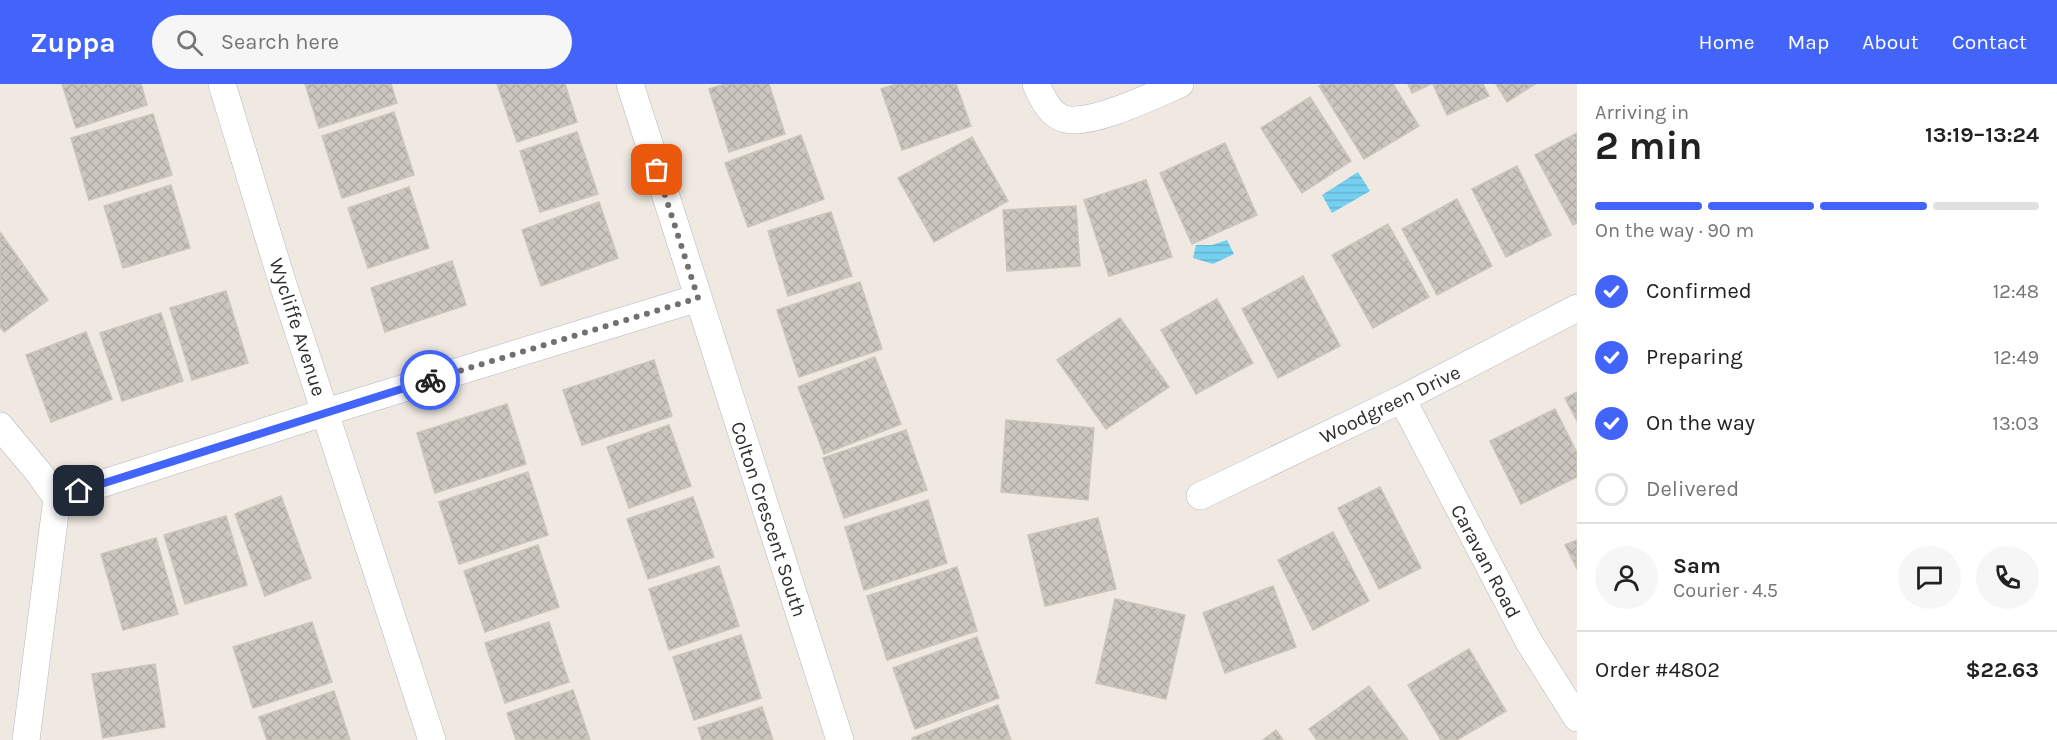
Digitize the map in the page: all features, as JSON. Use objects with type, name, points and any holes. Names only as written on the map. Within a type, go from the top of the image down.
[{"type":"street","name":"Wycliffe Avenue","points":[[222,84],[281,278],[432,740]]},
{"type":"street","name":"Colton Crescent South","points":[[630,84],[840,740]]},
{"type":"street","points":[[1036,84],[1047,107],[1064,119],[1087,119],[1180,84]]},
{"type":"street","points":[[57,498],[326,412],[698,298]]},
{"type":"street","name":"Woodgreen Drive","points":[[1200,496],[1402,399],[1577,308]]},
{"type":"street","name":"Caravan Road","points":[[1402,399],[1529,642],[1577,718]]},
{"type":"street","points":[[0,426],[39,472],[57,498],[26,740]]},
{"type":"water","points":[[1358,172],[1370,191],[1332,213],[1322,195]]},
{"type":"water","points":[[1227,240],[1234,254],[1213,264],[1193,258],[1196,245],[1212,245]]},
{"type":"building","points":[[62,84],[141,84],[147,105],[76,128]]},
{"type":"building","points":[[305,84],[391,84],[397,103],[319,128]]},
{"type":"building","points":[[497,84],[565,84],[577,122],[517,142]]},
{"type":"building","points":[[725,84],[769,84],[785,134],[729,152],[709,89]]},
{"type":"building","points":[[896,84],[956,84],[971,126],[902,150],[881,89]]},
{"type":"building","points":[[1323,84],[1393,84],[1419,126],[1364,159],[1319,86]]},
{"type":"building","points":[[1408,84],[1431,84],[1412,93]]},
{"type":"building","points":[[1433,84],[1483,84],[1489,96],[1447,115]]},
{"type":"building","points":[[1496,84],[1535,84],[1507,102]]},
{"type":"building","points":[[1310,97],[1351,161],[1302,193],[1261,128]]},
{"type":"building","points":[[394,112],[414,175],[342,198],[322,136]]},
{"type":"building","points":[[153,114],[172,175],[89,200],[71,138]]},
{"type":"building","points":[[577,132],[598,194],[540,212],[520,151]]},
{"type":"building","points":[[1577,133],[1577,223],[1573,225],[1535,155]]},
{"type":"building","points":[[801,135],[824,199],[748,227],[725,163]]},
{"type":"building","points":[[972,137],[1008,201],[934,242],[898,178]]},
{"type":"building","points":[[1225,143],[1257,215],[1192,244],[1160,173]]},
{"type":"building","points":[[1517,166],[1551,235],[1506,257],[1472,189]]},
{"type":"building","points":[[1146,180],[1172,257],[1109,276],[1084,200]]},
{"type":"building","points":[[171,185],[190,248],[123,268],[104,206]]},
{"type":"building","points":[[409,187],[429,248],[368,268],[348,208]]},
{"type":"building","points":[[1457,199],[1492,266],[1437,295],[1402,229]]},
{"type":"building","points":[[599,202],[618,258],[541,286],[522,230]]},
{"type":"building","points":[[1076,206],[1080,266],[1007,271],[1003,210]]},
{"type":"building","points":[[831,212],[852,276],[788,296],[768,231]]},
{"type":"building","points":[[1388,224],[1429,297],[1373,328],[1332,255]]},
{"type":"building","points":[[0,232],[48,300],[4,332],[0,327]]},
{"type":"building","points":[[452,261],[466,305],[385,332],[371,288]]},
{"type":"building","points":[[1303,276],[1340,346],[1278,378],[1242,309]]},
{"type":"building","points":[[860,282],[882,349],[799,377],[777,310]]},
{"type":"building","points":[[226,291],[248,363],[192,380],[170,308]]},
{"type":"building","points":[[1217,299],[1253,363],[1196,394],[1161,330]]},
{"type":"building","points":[[161,313],[183,381],[122,401],[100,333]]},
{"type":"building","points":[[1120,318],[1169,387],[1106,429],[1057,360]]},
{"type":"building","points":[[86,332],[112,399],[51,422],[26,355]]},
{"type":"building","points":[[875,357],[901,424],[824,454],[798,387]]},
{"type":"building","points":[[654,360],[672,416],[582,445],[563,390]]},
{"type":"building","points":[[1577,392],[1577,421],[1565,398]]},
{"type":"building","points":[[507,404],[526,464],[435,493],[417,433]]},
{"type":"building","points":[[1555,409],[1577,453],[1577,477],[1521,504],[1490,441]]},
{"type":"building","points":[[1006,420],[1094,428],[1088,500],[1001,492]]},
{"type":"building","points":[[669,425],[691,486],[629,508],[607,447]]},
{"type":"building","points":[[906,430],[927,490],[844,518],[823,458]]},
{"type":"building","points":[[528,472],[548,535],[459,564],[439,502]]},
{"type":"building","points":[[1380,487],[1421,568],[1379,589],[1338,508]]},
{"type":"building","points":[[281,496],[311,578],[265,596],[235,514]]},
{"type":"building","points":[[693,497],[714,557],[648,579],[627,519]]},
{"type":"building","points":[[928,500],[947,563],[864,590],[845,527]]},
{"type":"building","points":[[226,516],[247,585],[185,604],[164,535]]},
{"type":"building","points":[[1098,518],[1116,589],[1045,606],[1028,535]]},
{"type":"building","points":[[1333,532],[1369,601],[1313,630],[1278,560]]},
{"type":"building","points":[[156,538],[178,614],[123,630],[101,554]]},
{"type":"building","points":[[1577,540],[1577,569],[1565,545]]},
{"type":"building","points":[[538,545],[559,607],[485,632],[464,571]]},
{"type":"building","points":[[719,566],[739,626],[669,650],[649,589]]},
{"type":"building","points":[[957,567],[977,631],[887,660],[867,596]]},
{"type":"building","points":[[1273,586],[1296,647],[1225,673],[1203,613]]},
{"type":"building","points":[[1115,599],[1185,615],[1166,699],[1096,683]]},
{"type":"building","points":[[312,622],[332,682],[253,708],[233,647]]},
{"type":"building","points":[[549,622],[569,682],[505,703],[485,643]]},
{"type":"building","points":[[741,635],[761,698],[694,720],[673,657]]},
{"type":"building","points":[[977,637],[999,698],[915,729],[893,668]]},
{"type":"building","points":[[1469,649],[1506,711],[1457,740],[1441,740],[1408,685]]},
{"type":"building","points":[[155,664],[165,727],[103,738],[92,674]]},
{"type":"building","points":[[1369,686],[1408,740],[1317,740],[1309,729]]},
{"type":"building","points":[[573,690],[590,740],[516,740],[507,713]]},
{"type":"building","points":[[334,691],[350,740],[267,740],[259,717]]},
{"type":"building","points":[[998,705],[1011,740],[912,740],[912,738]]},
{"type":"building","points":[[762,707],[773,740],[702,740],[698,728]]},
{"type":"building","points":[[1276,730],[1283,740],[1263,740]]},
{"type":"way so far","points":[[430,380],[698,298],[657,170]]},
{"type":"route","points":[[79,491],[430,380]]}]
